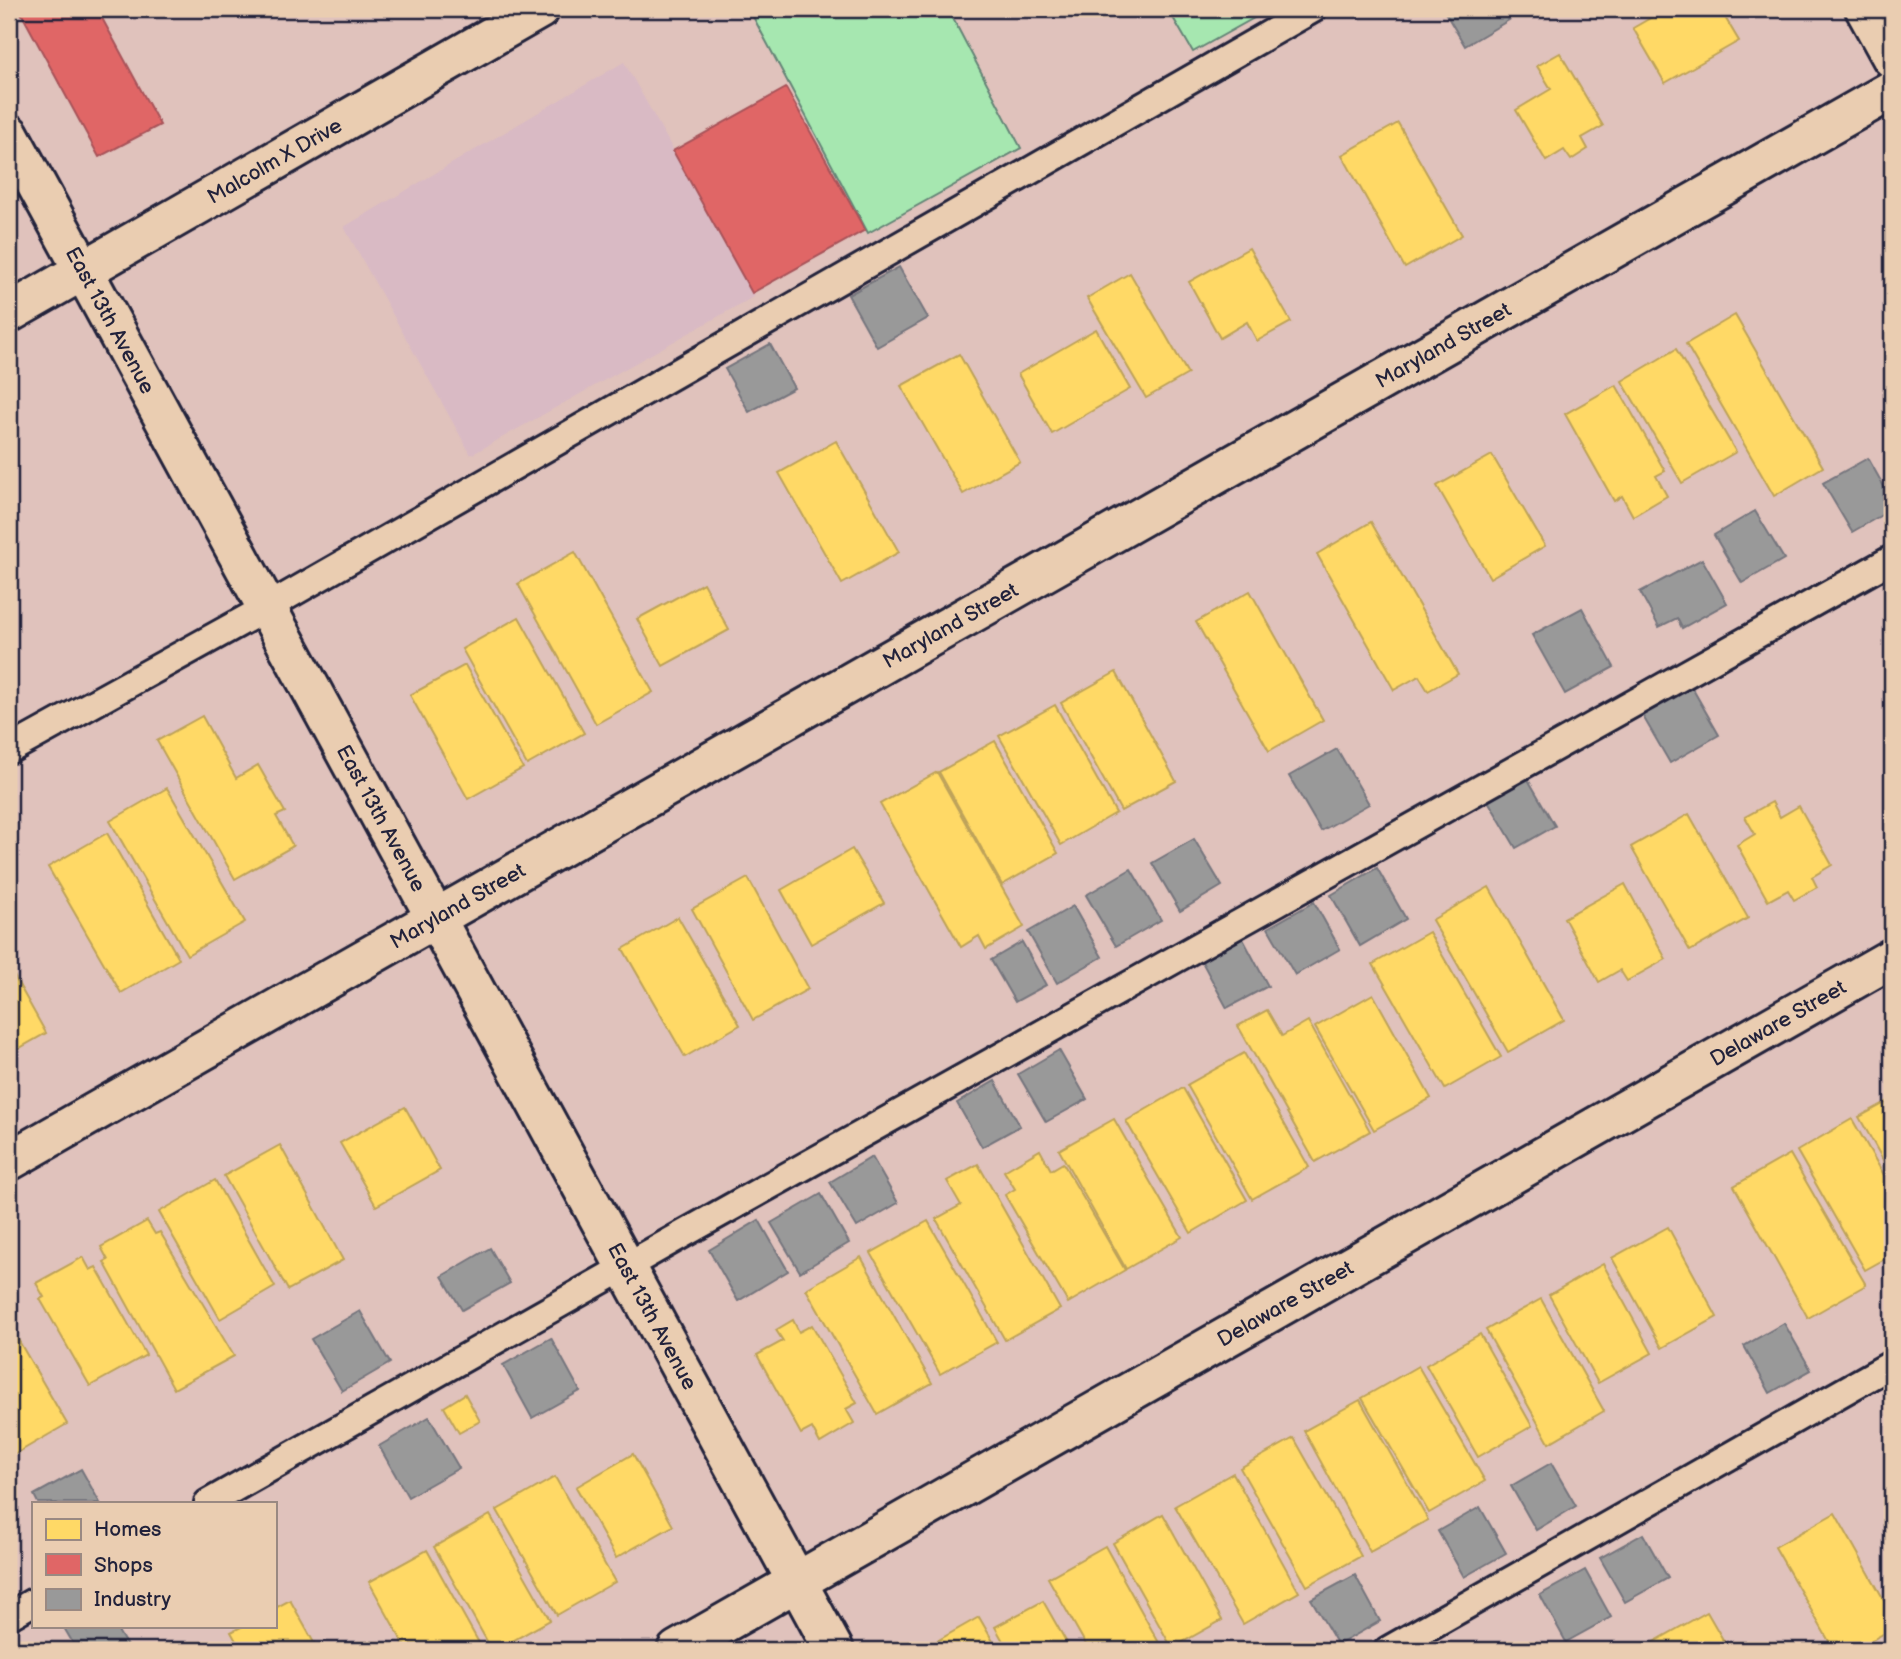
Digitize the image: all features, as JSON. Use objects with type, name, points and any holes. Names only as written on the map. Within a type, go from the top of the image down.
[{"type":"street","name":"Malcolm X Drive","points":[[9,313],[540,9]]},
{"type":"street","points":[[1866,9],[1892,58]]},
{"type":"street","name":"Maryland Street","points":[[9,1161],[1892,90]]},
{"type":"street","name":"East 13th Avenue","points":[[9,134],[834,1650]]},
{"type":"street","name":"Delaware Street","points":[[677,1650],[1892,958]]},
{"type":"lane","points":[[9,750],[266,608],[1313,9]]},
{"type":"lane","points":[[210,1502],[625,1266],[1892,559]]},
{"type":"lane","points":[[1388,1650],[1892,1363]]},
{"type":"lane","points":[[9,1616],[32,1603]]},
{"type":"shaded area","points":[[624,62],[755,296],[471,455],[344,227]]},
{"type":"green space","points":[[749,9],[948,9],[1021,148],[868,233]]},
{"type":"green space","points":[[1168,9],[1270,9],[1193,52]]},
{"type":"building: Homes","points":[[1666,9],[1720,9],[1739,41],[1665,83],[1633,28]]},
{"type":"building: Homes","points":[[1560,53],[1603,126],[1582,138],[1588,149],[1571,160],[1564,150],[1546,161],[1516,110],[1551,89],[1537,66]]},
{"type":"building: Homes","points":[[1398,123],[1462,235],[1405,268],[1342,155]]},
{"type":"building: Homes","points":[[1249,248],[1291,322],[1257,341],[1247,322],[1220,338],[1189,282]]},
{"type":"building: Homes","points":[[1130,273],[1188,374],[1146,398],[1087,298]]},
{"type":"building: Homes","points":[[1735,315],[1823,467],[1774,496],[1686,344]]},
{"type":"building: Homes","points":[[1096,329],[1130,389],[1052,434],[1018,374]]},
{"type":"building: Homes","points":[[1676,349],[1736,452],[1682,483],[1622,381]]},
{"type":"building: Homes","points":[[959,354],[1020,462],[963,494],[901,386]]},
{"type":"building: Homes","points":[[1616,385],[1665,471],[1656,476],[1667,496],[1633,516],[1622,496],[1614,501],[1565,414]]},
{"type":"building: Homes","points":[[836,441],[899,552],[842,584],[779,473]]},
{"type":"building: Homes","points":[[1492,455],[1545,546],[1490,578],[1437,486]]},
{"type":"building: Homes","points":[[1371,522],[1458,674],[1428,691],[1419,676],[1394,690],[1317,554]]},
{"type":"building: Homes","points":[[575,552],[653,692],[596,724],[518,584]]},
{"type":"building: Homes","points":[[703,583],[729,630],[663,666],[637,619]]},
{"type":"building: Homes","points":[[1250,591],[1323,720],[1269,751],[1196,622]]},
{"type":"building: Homes","points":[[519,617],[584,733],[527,765],[462,649]]},
{"type":"building: Homes","points":[[465,665],[523,768],[468,799],[410,695]]},
{"type":"building: Homes","points":[[1116,672],[1176,781],[1121,811],[1061,703]]},
{"type":"building: Homes","points":[[1055,705],[1116,813],[1061,845],[999,736]]},
{"type":"building: Homes","points":[[202,716],[236,778],[258,765],[285,812],[276,816],[293,846],[235,879],[157,741]]},
{"type":"building: Homes","points":[[995,741],[1058,853],[1002,885],[939,772]]},
{"type":"building: Homes","points":[[937,772],[1024,927],[986,949],[979,936],[961,947],[880,804]]},
{"type":"building: Homes","points":[[167,788],[245,922],[187,955],[110,821]]},
{"type":"building: Homes","points":[[1772,802],[1780,817],[1799,806],[1832,865],[1812,877],[1817,887],[1794,900],[1788,890],[1768,901],[1737,845],[1755,834],[1745,817]]},
{"type":"building: Homes","points":[[1689,814],[1748,918],[1690,951],[1631,847]]},
{"type":"building: Homes","points":[[107,833],[179,959],[121,993],[48,867]]},
{"type":"building: Homes","points":[[852,849],[884,903],[811,944],[781,890]]},
{"type":"building: Homes","points":[[748,878],[808,989],[753,1020],[692,909]]},
{"type":"building: Homes","points":[[1625,884],[1666,959],[1627,981],[1620,970],[1599,982],[1564,918]]},
{"type":"building: Homes","points":[[1489,887],[1564,1020],[1508,1052],[1432,920]]},
{"type":"building: Homes","points":[[678,917],[740,1025],[685,1057],[623,949]]},
{"type":"building: Homes","points":[[1429,932],[1501,1057],[1445,1089],[1373,964]]},
{"type":"building: Homes","points":[[9,967],[46,1033],[9,1054]]},
{"type":"building: Homes","points":[[1373,994],[1431,1098],[1374,1130],[1315,1027]]},
{"type":"building: Homes","points":[[1267,1010],[1282,1036],[1308,1021],[1370,1131],[1315,1162],[1238,1026]]},
{"type":"building: Homes","points":[[1244,1053],[1309,1167],[1252,1199],[1187,1085]]},
{"type":"building: Homes","points":[[1183,1088],[1247,1200],[1191,1233],[1126,1121]]},
{"type":"building: Homes","points":[[1892,1099],[1892,1176],[1859,1117]]},
{"type":"building: Homes","points":[[405,1107],[440,1170],[376,1206],[340,1143]]},
{"type":"building: Homes","points":[[1114,1119],[1182,1237],[1126,1269],[1059,1150]]},
{"type":"building: Homes","points":[[1852,1119],[1892,1189],[1892,1255],[1865,1270],[1797,1151]]},
{"type":"building: Homes","points":[[280,1145],[343,1260],[288,1290],[224,1176]]},
{"type":"building: Homes","points":[[1040,1150],[1051,1170],[1063,1163],[1125,1270],[1068,1303],[1005,1195],[1015,1189],[1004,1171]]},
{"type":"building: Homes","points":[[1790,1154],[1866,1285],[1808,1318],[1734,1186]]},
{"type":"building: Homes","points":[[978,1164],[1060,1309],[1005,1340],[936,1219],[961,1205],[947,1181]]},
{"type":"building: Homes","points":[[215,1180],[275,1287],[220,1319],[159,1212]]},
{"type":"building: Homes","points":[[147,1221],[155,1234],[160,1232],[234,1356],[174,1389],[104,1262],[108,1260],[101,1247]]},
{"type":"building: Homes","points":[[928,1221],[997,1342],[940,1374],[871,1253]]},
{"type":"building: Homes","points":[[1668,1227],[1717,1317],[1662,1348],[1612,1258]]},
{"type":"building: Homes","points":[[83,1257],[90,1270],[96,1267],[146,1355],[90,1386],[40,1299],[44,1297],[36,1283]]},
{"type":"building: Homes","points":[[861,1257],[932,1383],[877,1414],[806,1289]]},
{"type":"building: Homes","points":[[1603,1264],[1652,1353],[1598,1383],[1549,1295]]},
{"type":"building: Homes","points":[[1541,1299],[1604,1411],[1549,1443],[1486,1330]]},
{"type":"building: Homes","points":[[793,1320],[799,1332],[812,1325],[857,1403],[846,1409],[854,1423],[820,1443],[812,1428],[801,1434],[757,1355],[783,1341],[776,1330]]},
{"type":"building: Homes","points":[[9,1324],[67,1424],[12,1456],[9,1452]]},
{"type":"building: Homes","points":[[1480,1334],[1532,1426],[1478,1457],[1426,1365]]},
{"type":"building: Homes","points":[[1418,1366],[1485,1481],[1429,1513],[1362,1398]]},
{"type":"building: Homes","points":[[465,1394],[480,1421],[459,1433],[444,1407]]},
{"type":"building: Homes","points":[[1360,1400],[1428,1520],[1370,1552],[1304,1431]]},
{"type":"building: Homes","points":[[1294,1438],[1361,1556],[1307,1586],[1240,1468]]},
{"type":"building: Homes","points":[[633,1454],[673,1526],[616,1558],[576,1487]]},
{"type":"building: Homes","points":[[1233,1473],[1299,1592],[1243,1624],[1175,1506]]},
{"type":"building: Homes","points":[[555,1477],[615,1582],[557,1615],[497,1510]]},
{"type":"building: Homes","points":[[1835,1513],[1892,1614],[1892,1629],[1867,1643],[1871,1650],[1834,1650],[1775,1547]]},
{"type":"building: Homes","points":[[1163,1514],[1222,1620],[1172,1648],[1113,1543]]},
{"type":"building: Homes","points":[[490,1515],[550,1620],[496,1650],[492,1650],[434,1547]]},
{"type":"building: Homes","points":[[1105,1546],[1163,1650],[1089,1650],[1048,1578]]},
{"type":"building: Homes","points":[[427,1550],[483,1650],[407,1650],[369,1582]]},
{"type":"building: Homes","points":[[290,1600],[318,1650],[241,1650],[231,1632],[239,1628],[276,1628],[276,1607]]},
{"type":"building: Homes","points":[[1043,1601],[1071,1650],[1008,1650],[995,1627]]},
{"type":"building: Homes","points":[[1707,1612],[1729,1650],[1656,1650],[1652,1643]]},
{"type":"building: Homes","points":[[979,1617],[998,1650],[923,1649]]},
{"type":"building: Shops","points":[[19,9],[97,9],[160,125],[99,157]]},
{"type":"building: Shops","points":[[786,88],[865,230],[752,293],[673,151]]},
{"type":"building: Industry","points":[[1443,9],[1502,9],[1509,20],[1465,46]]},
{"type":"building: Industry","points":[[899,267],[928,318],[877,347],[848,295]]},
{"type":"building: Industry","points":[[770,344],[794,388],[749,412],[725,369]]},
{"type":"building: Industry","points":[[1868,458],[1892,501],[1892,509],[1852,532],[1823,483]]},
{"type":"building: Industry","points":[[1755,511],[1784,559],[1742,583],[1714,535]]},
{"type":"building: Industry","points":[[1702,559],[1727,603],[1682,628],[1677,618],[1659,627],[1640,592]]},
{"type":"building: Industry","points":[[1582,608],[1614,667],[1565,694],[1532,635]]},
{"type":"building: Industry","points":[[1691,686],[1719,735],[1670,763],[1641,713]]},
{"type":"building: Industry","points":[[1337,749],[1369,804],[1321,831],[1289,776]]},
{"type":"building: Industry","points":[[1526,776],[1555,826],[1516,848],[1487,799]]},
{"type":"building: Industry","points":[[1194,839],[1222,886],[1180,911],[1152,863]]},
{"type":"building: Industry","points":[[1377,868],[1406,919],[1360,946],[1331,895]]},
{"type":"building: Industry","points":[[1131,869],[1161,920],[1116,946],[1086,895]]},
{"type":"building: Industry","points":[[1314,902],[1340,949],[1295,975],[1268,928]]},
{"type":"building: Industry","points":[[1073,906],[1102,957],[1057,983],[1028,932]]},
{"type":"building: Industry","points":[[1242,937],[1268,986],[1227,1008],[1201,960]]},
{"type":"building: Industry","points":[[1022,942],[1046,985],[1015,1002],[991,960]]},
{"type":"building: Industry","points":[[1059,1050],[1087,1099],[1046,1122],[1018,1074]]},
{"type":"building: Industry","points":[[995,1081],[1020,1126],[982,1147],[957,1103]]},
{"type":"building: Industry","points":[[872,1157],[898,1203],[857,1227],[830,1182]]},
{"type":"building: Industry","points":[[821,1194],[849,1243],[800,1272],[771,1223]]},
{"type":"building: Industry","points":[[759,1220],[788,1271],[738,1301],[709,1250]]},
{"type":"building: Industry","points":[[490,1248],[510,1283],[462,1310],[442,1276]]},
{"type":"building: Industry","points":[[360,1311],[390,1363],[342,1391],[311,1339]]},
{"type":"building: Industry","points":[[1784,1323],[1811,1370],[1770,1393],[1744,1346]]},
{"type":"building: Industry","points":[[551,1338],[580,1391],[532,1418],[503,1365]]},
{"type":"building: Industry","points":[[429,1417],[459,1468],[408,1497],[379,1446]]},
{"type":"building: Industry","points":[[1551,1463],[1576,1506],[1536,1530],[1511,1486]]},
{"type":"building: Industry","points":[[81,1469],[99,1502],[38,1502],[34,1495]]},
{"type":"building: Industry","points":[[1480,1507],[1506,1553],[1464,1577],[1438,1531]]},
{"type":"building: Industry","points":[[1643,1534],[1668,1578],[1625,1602],[1600,1558]]},
{"type":"building: Industry","points":[[1585,1570],[1611,1617],[1566,1642],[1540,1595]]},
{"type":"building: Industry","points":[[1355,1575],[1380,1621],[1338,1645],[1311,1599]]},
{"type":"building: Industry","points":[[64,1628],[116,1628],[127,1646],[121,1650],[77,1650]]}]
